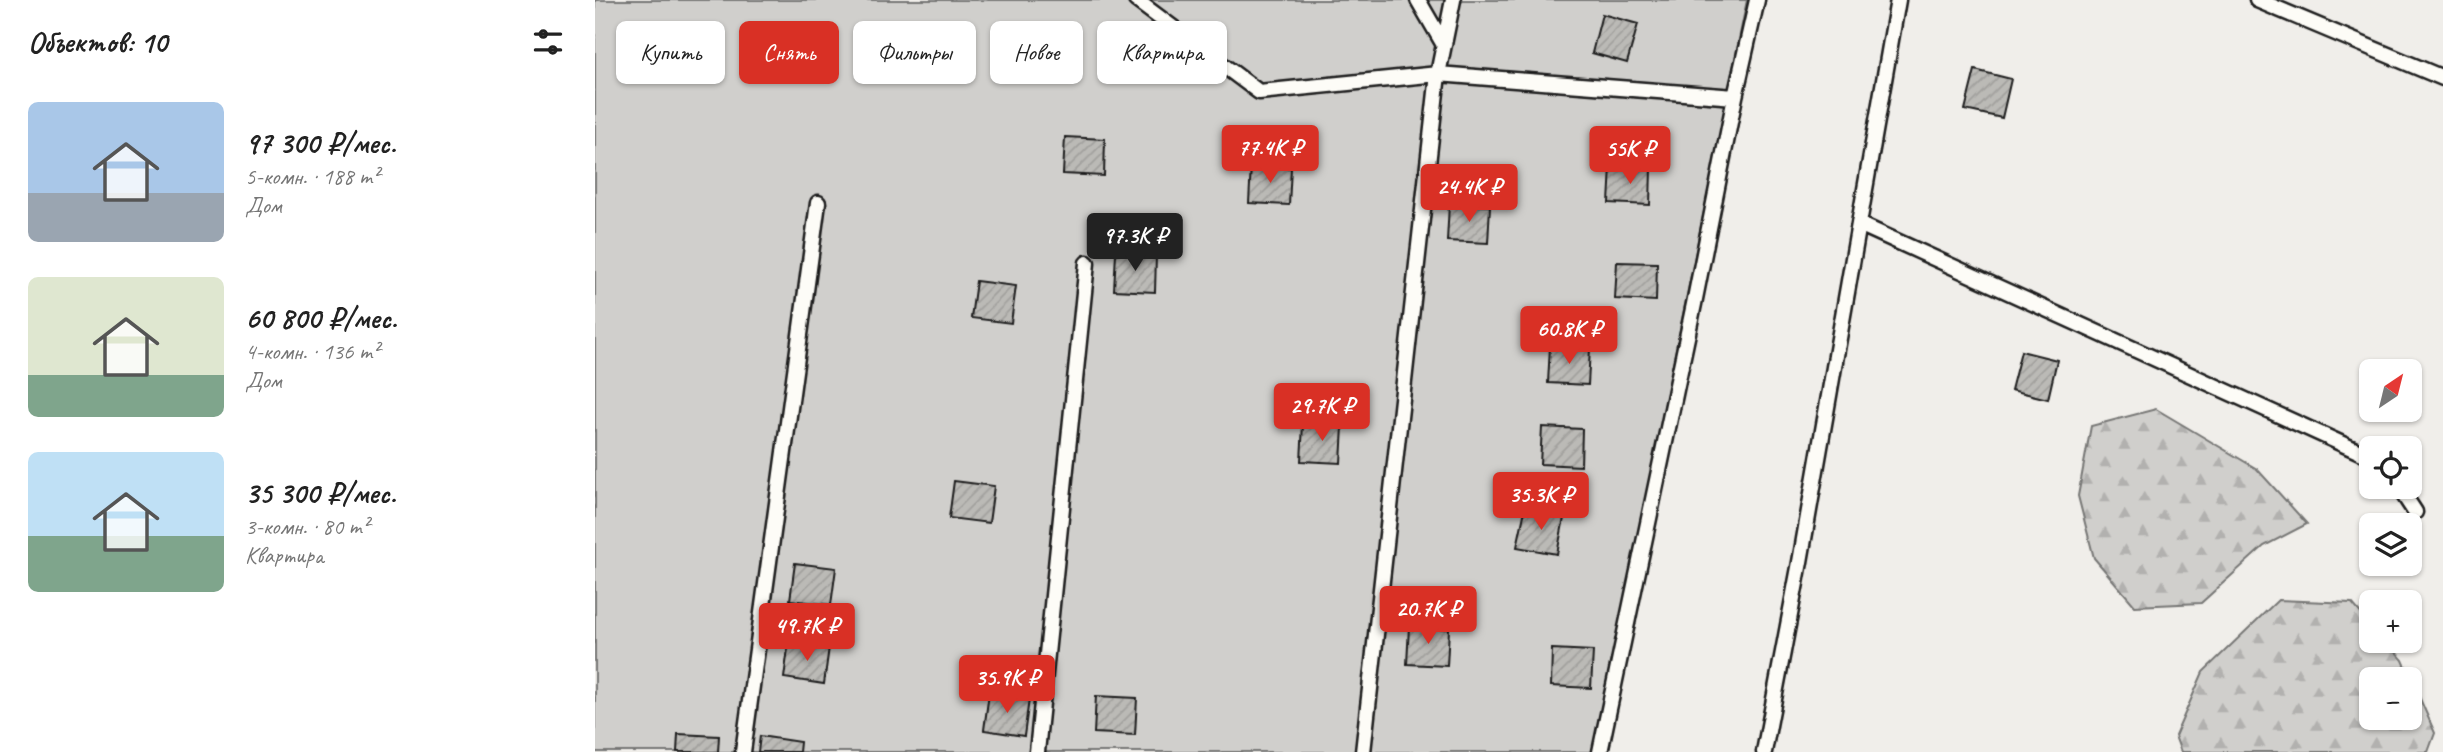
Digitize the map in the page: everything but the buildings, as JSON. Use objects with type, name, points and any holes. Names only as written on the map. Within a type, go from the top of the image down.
[{"type":"lane","points":[[1136,0],[1259,92],[1438,74],[1735,97]]},
{"type":"lane","points":[[1417,0],[1444,45]]},
{"type":"lane","points":[[1363,752],[1438,74],[1453,0]]},
{"type":"lane","points":[[1600,752],[1757,0]]},
{"type":"lane","points":[[1764,752],[1803,549],[1898,0]]},
{"type":"lane","points":[[2257,0],[2443,78]]},
{"type":"lane","points":[[743,752],[818,203]]},
{"type":"lane","points":[[1859,225],[2359,452]]},
{"type":"lane","points":[[1037,752],[1087,263]]},
{"type":"lane","points":[[2406,499],[2415,512]]},
{"type":"green space","points":[[595,0],[1747,0],[1594,752],[595,752]]},
{"type":"green space","points":[[2156,409],[2257,469],[2307,524],[2264,546],[2201,603],[2135,606],[2094,558],[2078,496],[2091,426]]},
{"type":"green space","points":[[2278,600],[2352,603],[2359,611],[2359,653],[2397,653],[2403,660],[2406,667],[2359,667],[2359,730],[2422,730],[2422,703],[2435,733],[2428,752],[2181,752],[2175,736],[2203,672]]}]
